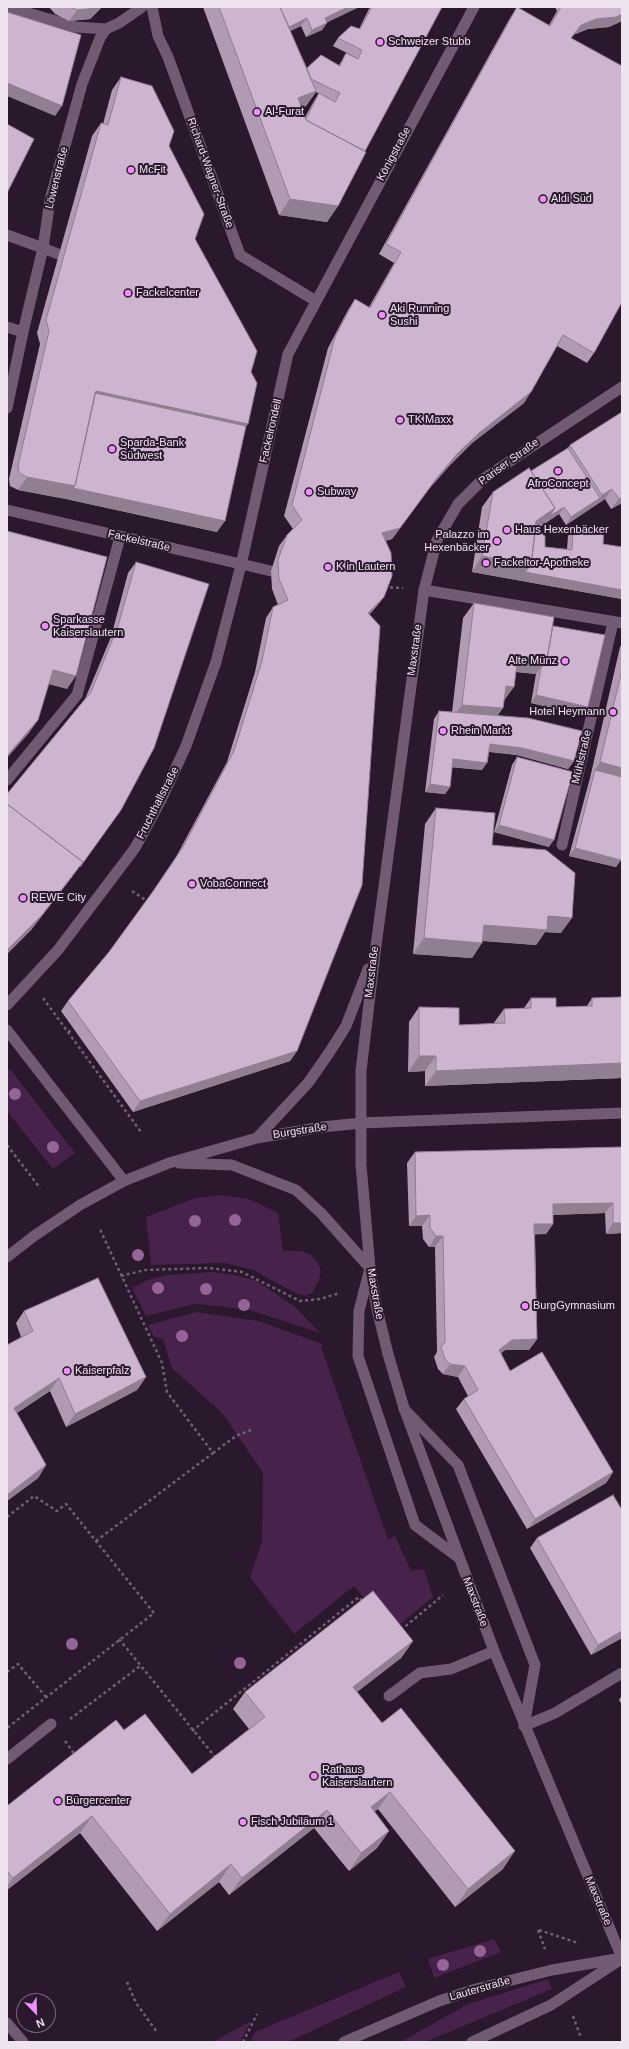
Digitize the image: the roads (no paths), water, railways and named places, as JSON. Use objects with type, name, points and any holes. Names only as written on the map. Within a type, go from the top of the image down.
[{"type":"street","points":[[8,7],[76,27],[106,29],[119,23],[142,7]]},
{"type":"street","name":"Richard-Wagner-Straße","points":[[152,7],[158,36],[240,255],[316,301]]},
{"type":"street","name":"Königstraße","points":[[316,301],[474,7]]},
{"type":"street","name":"Löwenstraße","points":[[7,408],[43,248],[50,200],[82,84],[100,38],[106,29]]},
{"type":"street","points":[[7,235],[58,254]]},
{"type":"street","name":"Fackelrondell","points":[[241,565],[288,354],[316,301]]},
{"type":"street","points":[[7,327],[23,332]]},
{"type":"street","name":"Pariser Straße","points":[[424,590],[437,540],[458,504],[483,478],[622,387]]},
{"type":"street","name":"Fackelstraße","points":[[7,510],[271,571]]},
{"type":"street","points":[[7,780],[77,694],[120,537]]},
{"type":"street","name":"Fruchthallstraße","points":[[7,1005],[58,950],[102,894],[135,848],[161,800],[186,746],[205,698],[216,662],[241,565]]},
{"type":"street","name":"Mühlstraße","points":[[424,590],[617,623],[562,845]]},
{"type":"street","name":"Maxstraße","points":[[424,590],[374,953],[361,1071],[362,1190],[370,1268],[388,1354],[404,1408],[458,1557],[524,1726],[622,1958]]},
{"type":"street","points":[[256,1138],[308,1083],[329,1053],[346,1026],[374,953]]},
{"type":"street","points":[[7,1030],[124,1181]]},
{"type":"street","name":"Burgstraße","points":[[7,1257],[67,1213],[124,1181],[169,1163],[256,1138],[322,1127],[361,1123],[622,1113]]},
{"type":"street","points":[[169,1163],[232,1165],[296,1190],[321,1213],[370,1268],[359,1311],[358,1356],[415,1525],[458,1557]]},
{"type":"street","points":[[404,1408],[458,1465],[535,1665],[524,1726]]},
{"type":"street","points":[[389,1696],[420,1673],[451,1669],[494,1651]]},
{"type":"street","points":[[524,1726],[555,1713],[622,1673]]},
{"type":"street","points":[[7,1759],[50,1724]]},
{"type":"street","points":[[472,2042],[551,2005],[622,1958]]},
{"type":"street","name":"Lauterstraße","points":[[344,2042],[439,2001],[476,1989],[552,1970],[622,1958]]},
{"type":"street","points":[[7,2023],[23,2042]]},
{"type":"place","name":"Schweizer Stubb","points":[[380,42]]},
{"type":"place","name":"Al-Furat","points":[[257,112]]},
{"type":"place","name":"McFit","points":[[131,170]]},
{"type":"place","name":"Aldi Süd","points":[[543,199]]},
{"type":"place","name":"Fackelcenter","points":[[128,293]]},
{"type":"place","name":"Aki Running Sushi","points":[[382,315]]},
{"type":"place","name":"TK Maxx","points":[[400,420]]},
{"type":"place","name":"Sparda-Bank Südwest","points":[[112,449]]},
{"type":"place","name":"AfroConcept","points":[[558,471]]},
{"type":"place","name":"Subway","points":[[309,492]]},
{"type":"place","name":"Haus Hexenbäcker","points":[[507,530]]},
{"type":"place","name":"Palazzo im Hexenbäcker","points":[[497,541]]},
{"type":"place","name":"Fackeltor-Apotheke","points":[[486,563]]},
{"type":"place","name":"K in Lautern","points":[[328,567]]},
{"type":"place","name":"Sparkasse Kaiserslautern","points":[[45,626]]},
{"type":"place","name":"Alte Münz","points":[[565,661]]},
{"type":"place","name":"Hotel Heymann","points":[[613,712]]},
{"type":"place","name":"Rhein Markt","points":[[443,731]]},
{"type":"place","name":"VobaConnect","points":[[192,884]]},
{"type":"place","name":"REWE City","points":[[23,898]]},
{"type":"place","name":"BurgGymnasium","points":[[525,1306]]},
{"type":"place","name":"Kaiserpfalz","points":[[67,1371]]},
{"type":"place","name":"Rathaus Kaiserslautern","points":[[314,1776]]},
{"type":"place","name":"Bürgercenter","points":[[58,1801]]},
{"type":"place","name":"Fisch Jubiläum 1","points":[[243,1822]]}]
